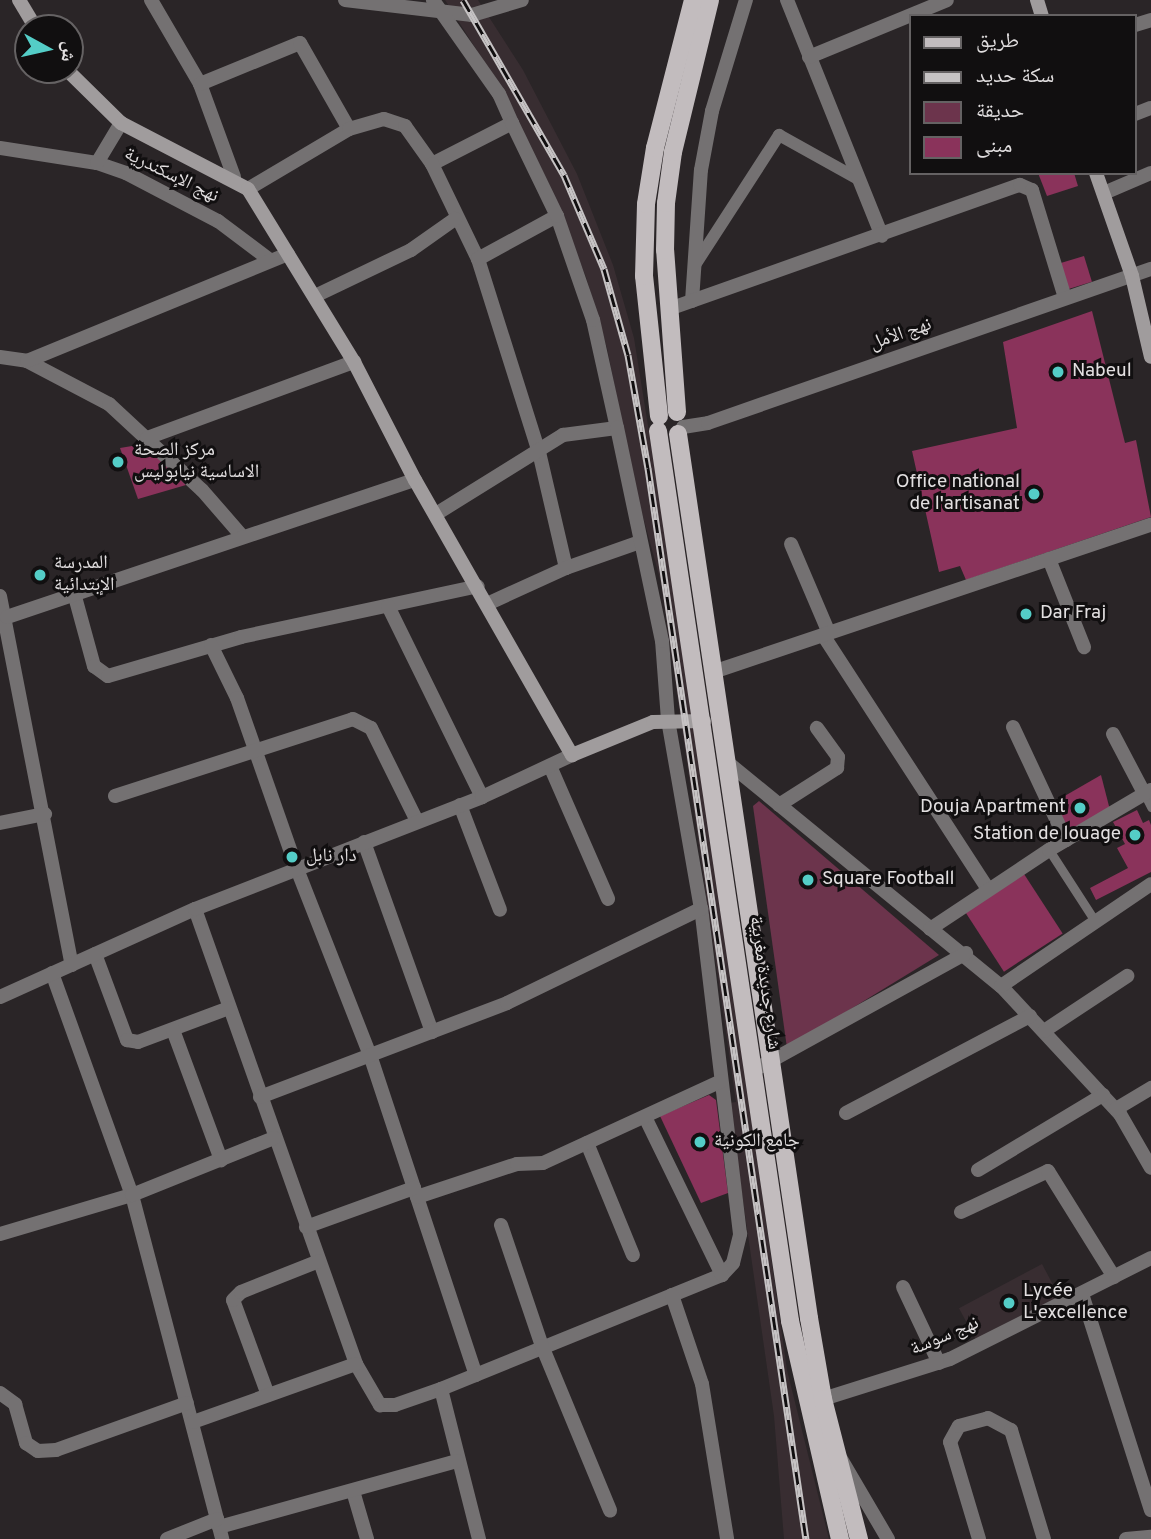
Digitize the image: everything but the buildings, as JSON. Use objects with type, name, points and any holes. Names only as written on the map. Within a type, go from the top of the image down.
[{"type":"main road","points":[[671,424],[645,276],[646,204],[655,148],[693,0]]},
{"type":"main road","points":[[671,424],[665,250],[673,152],[710,0]]},
{"type":"main road","points":[[81,84],[121,123],[234,177],[248,189],[354,362],[415,480],[478,586],[572,755],[637,727],[668,720],[704,721]]},
{"type":"main road","points":[[1097,175],[1132,276],[1151,357]]},
{"type":"main road","name":"شارع جديدة مغربية","points":[[671,424],[713,672],[823,1399],[859,1539]]},
{"type":"main road","name":"شارع جديدة مغربية","points":[[671,424],[704,721],[790,1321],[841,1539]]},
{"type":"street","points":[[151,0],[200,84],[234,177]]},
{"type":"street","points":[[345,0],[437,5],[472,15],[522,0]]},
{"type":"street","points":[[692,301],[701,170],[712,111],[746,0]]},
{"type":"street","points":[[787,0],[882,236]]},
{"type":"street","points":[[913,14],[947,0]]},
{"type":"street","points":[[195,909],[356,1364],[380,1405],[395,1405],[441,1389],[722,1275],[738,1253],[740,1234],[701,909],[668,720],[662,641],[593,320],[557,216],[499,94],[437,5]]},
{"type":"street","points":[[809,57],[909,16]]},
{"type":"street","points":[[200,84],[300,43],[349,129]]},
{"type":"street","points":[[248,189],[349,129],[384,119],[397,121],[432,164],[455,219],[478,258],[539,452],[566,568]]},
{"type":"street","points":[[97,163],[121,123]]},
{"type":"street","points":[[432,164],[512,123]]},
{"type":"street","points":[[695,265],[779,135],[858,179]]},
{"type":"street","name":"نهج الإسكندرية","points":[[0,148],[97,163],[177,197],[254,244],[270,260]]},
{"type":"street","points":[[1104,193],[1151,173]]},
{"type":"street","points":[[669,309],[882,236],[1020,185],[1029,186],[1065,298]]},
{"type":"street","points":[[478,258],[557,216]]},
{"type":"street","points":[[315,296],[411,250],[455,219]]},
{"type":"street","points":[[27,361],[288,254]]},
{"type":"street","name":"نهج الأمل","points":[[671,424],[708,423],[1151,269]]},
{"type":"street","points":[[0,357],[27,361],[109,404],[147,438],[242,536]]},
{"type":"street","points":[[147,438],[354,362]]},
{"type":"street","points":[[436,514],[563,435],[617,428]]},
{"type":"street","points":[[7,617],[415,480]]},
{"type":"street","points":[[713,672],[1151,525]]},
{"type":"street","points":[[487,604],[566,568],[640,542]]},
{"type":"street","points":[[790,544],[826,634],[988,889]]},
{"type":"street","points":[[1049,559],[1084,647]]},
{"type":"street","points":[[74,593],[94,666],[102,674],[120,674],[211,645],[478,586]]},
{"type":"street","points":[[0,596],[7,617],[72,965]]},
{"type":"street","points":[[388,606],[482,797]]},
{"type":"street","points":[[211,645],[255,750],[297,869],[371,1058],[476,1375]]},
{"type":"street","points":[[115,796],[338,722],[360,720],[379,741],[417,821]]},
{"type":"street","points":[[1013,727],[1066,840]]},
{"type":"street","points":[[779,805],[838,768],[838,757],[817,728]]},
{"type":"street","points":[[930,929],[1049,850],[1148,792],[1113,734]]},
{"type":"street","points":[[1,994],[195,909],[482,797],[572,755]]},
{"type":"street","points":[[727,762],[930,929],[966,953],[1001,986],[1116,1109],[1151,1168]]},
{"type":"street","points":[[550,766],[608,898]]},
{"type":"street","points":[[460,805],[500,910]]},
{"type":"street","points":[[0,824],[45,814]]},
{"type":"street","points":[[365,842],[432,1032]]},
{"type":"street","points":[[1001,986],[1151,884]]},
{"type":"street","points":[[260,1097],[371,1058],[507,1003],[701,909]]},
{"type":"street","points":[[756,1069],[966,953]]},
{"type":"street","points":[[95,954],[127,1040],[138,1041],[229,1008]]},
{"type":"street","points":[[52,973],[132,1195],[220,1528]]},
{"type":"street","points":[[1044,1031],[1127,976]]},
{"type":"street","points":[[846,1113],[1030,1016]]},
{"type":"street","points":[[173,1030],[221,1160]]},
{"type":"street","points":[[306,1227],[415,1192],[517,1164],[544,1163],[721,1081]]},
{"type":"street","points":[[1116,1109],[1151,1088]]},
{"type":"street","points":[[978,1170],[1103,1095]]},
{"type":"street","points":[[645,1117],[722,1275]]},
{"type":"street","points":[[0,1234],[132,1195],[274,1138]]},
{"type":"street","points":[[587,1143],[633,1255]]},
{"type":"street","points":[[961,1212],[1043,1171],[1052,1173],[1114,1277]]},
{"type":"street","points":[[501,1225],[542,1346],[610,1510]]},
{"type":"street","name":"نهج سوسة","points":[[823,1399],[939,1363],[1151,1258]]},
{"type":"street","points":[[268,1395],[233,1300],[241,1292],[319,1261]]},
{"type":"street","points":[[903,1287],[939,1363]]},
{"type":"street","points":[[1082,1293],[1146,1474],[1151,1509]]},
{"type":"street","points":[[672,1295],[702,1384],[727,1539]]},
{"type":"street","points":[[193,1422],[356,1364]]},
{"type":"street","points":[[441,1389],[457,1461],[479,1539]]},
{"type":"street","points":[[0,1393],[15,1404],[26,1443],[38,1451],[56,1450],[187,1403]]},
{"type":"street","points":[[979,1539],[950,1443],[959,1426],[988,1418],[1011,1430],[1044,1539]]},
{"type":"street","points":[[837,1453],[888,1539]]},
{"type":"street","points":[[167,1539],[220,1528],[457,1461]]},
{"type":"street","points":[[353,1490],[367,1539]]},
{"type":"street","points":[[1126,1539],[1151,1537]]},
{"type":"lane","points":[[1148,792],[1151,807]]},
{"type":"lane","points":[[1049,850],[1095,921]]},
{"type":"shaded area","points":[[445,0],[478,0],[523,70],[577,174],[613,265],[634,338],[699,745],[787,1370],[829,1539],[784,1539],[774,1416],[729,1103],[736,1102],[661,583],[635,487],[607,348],[586,277],[550,186],[500,87]]},
{"type":"shaded area","name":"Lycée L'excellence","points":[[1042,1264],[1060,1298],[977,1342],[959,1308]]},
{"type":"green space","name":"Square Football","points":[[759,801],[939,955],[787,1048],[753,806]]},
{"type":"railway","points":[[463,0],[564,175],[604,269],[628,355],[648,468],[806,1539]]},
{"type":"place","name":"Nabeul","points":[[1058,372]]},
{"type":"place","name":"مركز الصحة الاساسية نيابوليس","points":[[118,462]]},
{"type":"place","name":"Office national de l'artisanat","points":[[1034,494]]},
{"type":"place","name":"المدرسة الإبتدائية","points":[[40,575]]},
{"type":"place","name":"Dar Fraj","points":[[1026,614]]},
{"type":"place","name":"Douja Apartment","points":[[1080,808]]},
{"type":"place","name":"Station de louage","points":[[1135,835]]},
{"type":"place","name":"دار نابل","points":[[292,857]]},
{"type":"place","name":"Square Football","points":[[808,880]]},
{"type":"place","name":"جامع الكونية","points":[[700,1142]]},
{"type":"place","name":"Lycée L'excellence","points":[[1009,1303]]}]
